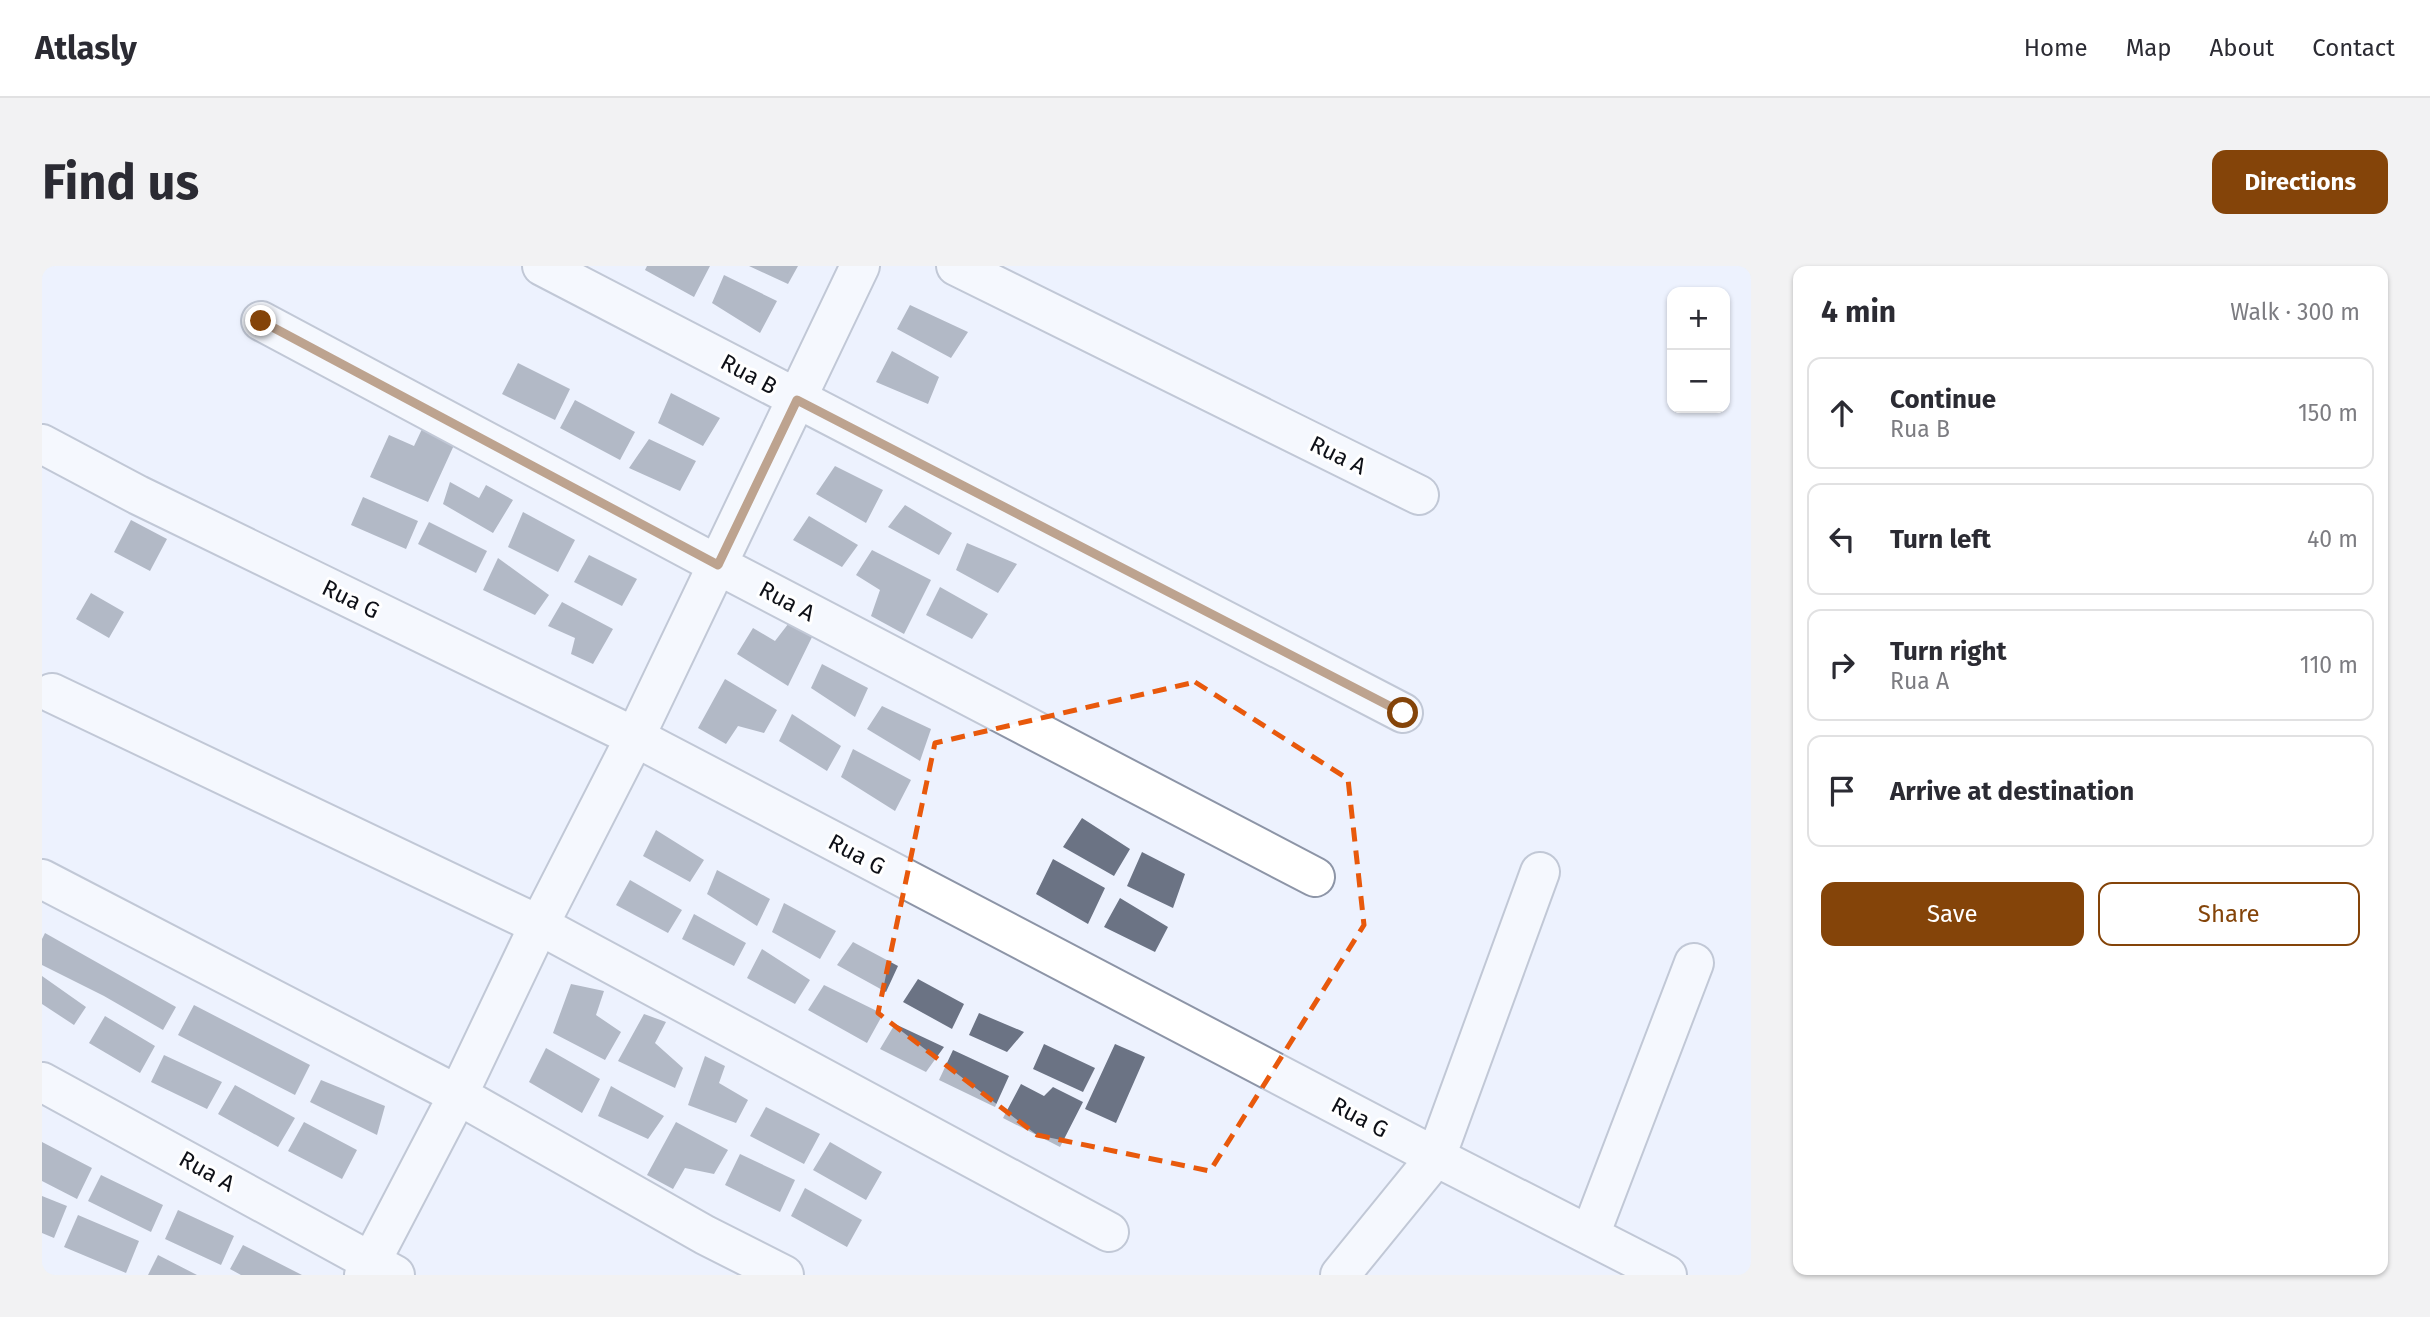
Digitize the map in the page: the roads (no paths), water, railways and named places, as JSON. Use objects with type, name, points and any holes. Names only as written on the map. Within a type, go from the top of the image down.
[{"type":"street","name":"Rua B","points":[[542,266],[1403,713]]},
{"type":"street","points":[[377,1271],[539,925],[635,737],[860,266]]},
{"type":"street","name":"Rua A","points":[[956,266],[1419,495]]},
{"type":"street","name":"Rua A","points":[[261,321],[718,565],[1315,877]]},
{"type":"street","name":"Rua G","points":[[42,444],[138,495],[635,737],[1436,1157],[1603,1253],[1667,1275]]},
{"type":"street","points":[[52,693],[539,925],[1109,1232]]},
{"type":"street","points":[[1340,1275],[1436,1157],[1540,872]]},
{"type":"street","points":[[42,879],[458,1095],[705,1235],[785,1275]]},
{"type":"street","points":[[1603,1253],[1693,963]]},
{"type":"street","name":"Rua A","points":[[42,1082],[377,1271]]}]
